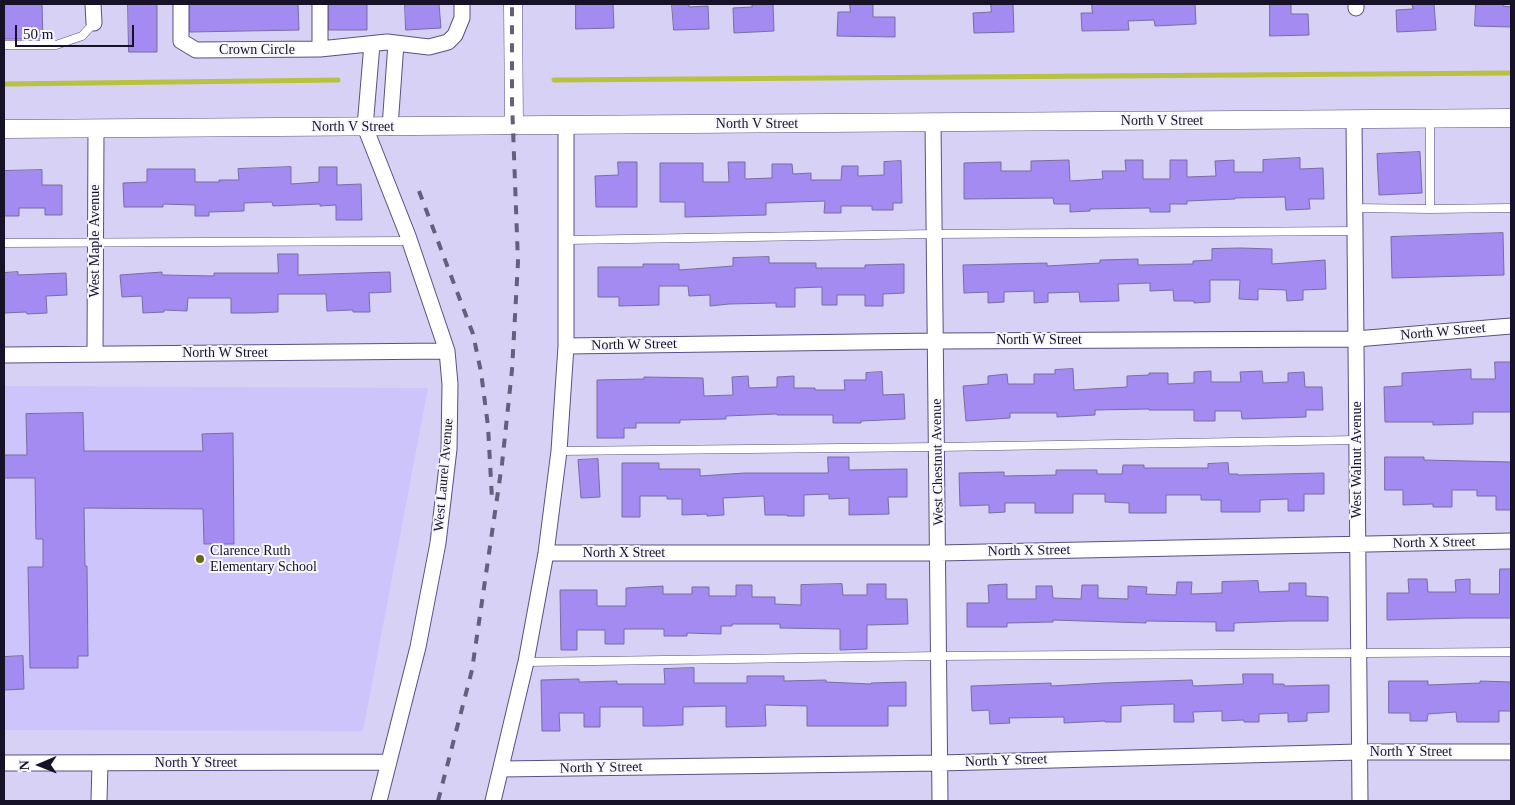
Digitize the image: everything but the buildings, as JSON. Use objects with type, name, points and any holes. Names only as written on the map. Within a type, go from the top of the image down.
[{"type":"street","points":[[93,4],[94,23]]},
{"type":"street","name":"Crown Circle","points":[[181,4],[181,41],[196,50],[320,49],[387,42],[430,47],[448,42],[455,35],[460,26],[462,4]]},
{"type":"street","points":[[320,4],[320,49]]},
{"type":"street","points":[[513,4],[514,126]]},
{"type":"street","points":[[390,127],[396,43]]},
{"type":"street","points":[[365,127],[372,44]]},
{"type":"street","name":"North V Street","points":[[4,129],[1511,118]]},
{"type":"street","name":"West Walnut Avenue","points":[[1354,119],[1360,801]]},
{"type":"street","name":"West Chestnut Avenue","points":[[933,122],[938,447],[940,801]]},
{"type":"street","points":[[493,801],[526,662],[546,554],[559,451],[566,346],[566,125]]},
{"type":"street","name":"West Laurel Avenue","points":[[365,127],[410,241],[447,351],[450,384],[450,449],[438,543],[418,647],[379,801]]},
{"type":"street","name":"West Maple Avenue","points":[[95,354],[96,129]]},
{"type":"street","name":"North W Street","points":[[566,346],[936,341],[1356,339],[1511,326]]},
{"type":"street","name":"North W Street","points":[[4,355],[447,351]]},
{"type":"street","name":"North X Street","points":[[546,554],[939,553],[1511,541]]},
{"type":"street","name":"North Y Street","points":[[501,769],[940,763],[1359,752],[1511,752]]},
{"type":"street","name":"North Y Street","points":[[4,763],[389,762]]},
{"type":"street","points":[[100,764],[100,801]]},
{"type":"lane","points":[[4,45],[56,45],[82,36],[94,23]]},
{"type":"lane","points":[[1430,118],[1430,209]]},
{"type":"lane","points":[[1355,208],[1511,208]]},
{"type":"lane","points":[[566,240],[935,234],[1355,231]]},
{"type":"lane","points":[[4,243],[410,241]]},
{"type":"lane","points":[[559,451],[1357,440]]},
{"type":"lane","points":[[526,662],[940,656],[1511,652]]},
{"type":"shaded area","name":"Clarence Ruth Elementary School","points":[[4,386],[428,388],[363,731],[4,730]]},
{"type":"waterway","points":[[554,80],[1511,73]]},
{"type":"waterway","points":[[4,84],[338,80]]},
{"type":"railway","points":[[438,801],[472,670],[502,464],[512,370],[518,262],[512,102],[512,4]]},
{"type":"railway","points":[[419,191],[473,334],[481,372],[488,426],[492,499]]},
{"type":"place","name":"Clarence Ruth Elementary School","points":[[200,559]]}]
